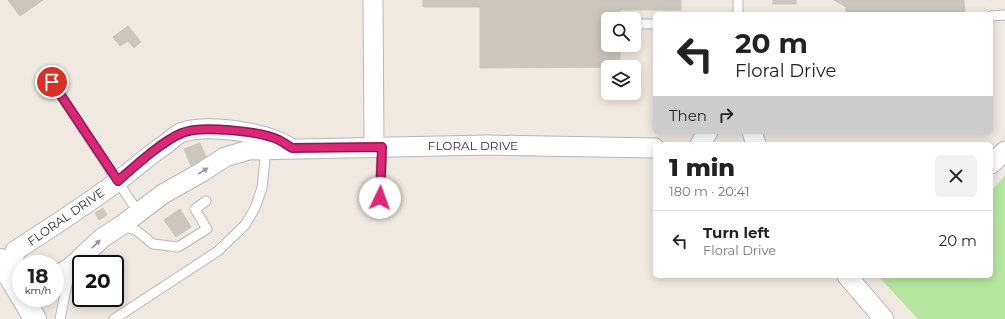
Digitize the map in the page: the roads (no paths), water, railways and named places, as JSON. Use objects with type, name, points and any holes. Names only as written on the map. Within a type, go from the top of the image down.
[{"type":"main road","points":[[28,307],[35,319]]},
{"type":"street","points":[[373,0],[378,147]]},
{"type":"street","name":"FLORAL DRIVE","points":[[11,280],[15,252],[118,181],[143,159],[181,133],[193,130],[241,131],[279,140],[292,148]]},
{"type":"street","name":"FLORAL DRIVE","points":[[64,271],[102,238],[163,194],[225,157],[249,150],[487,145],[653,148]]},
{"type":"street","points":[[993,162],[1005,150]]},
{"type":"street","points":[[849,278],[884,319]]},
{"type":"lane","points":[[738,0],[738,12]]},
{"type":"lane","points":[[993,16],[1005,16]]},
{"type":"lane","points":[[641,24],[653,24]]},
{"type":"lane","points":[[52,82],[138,212]]},
{"type":"lane","points":[[378,147],[380,198]]},
{"type":"lane","points":[[114,319],[218,251],[244,225],[255,208],[262,188],[266,149]]},
{"type":"lane","points":[[122,225],[137,231],[153,244],[178,247],[207,229],[195,209],[206,201]]},
{"type":"lane","points":[[60,319],[61,307]]}]
